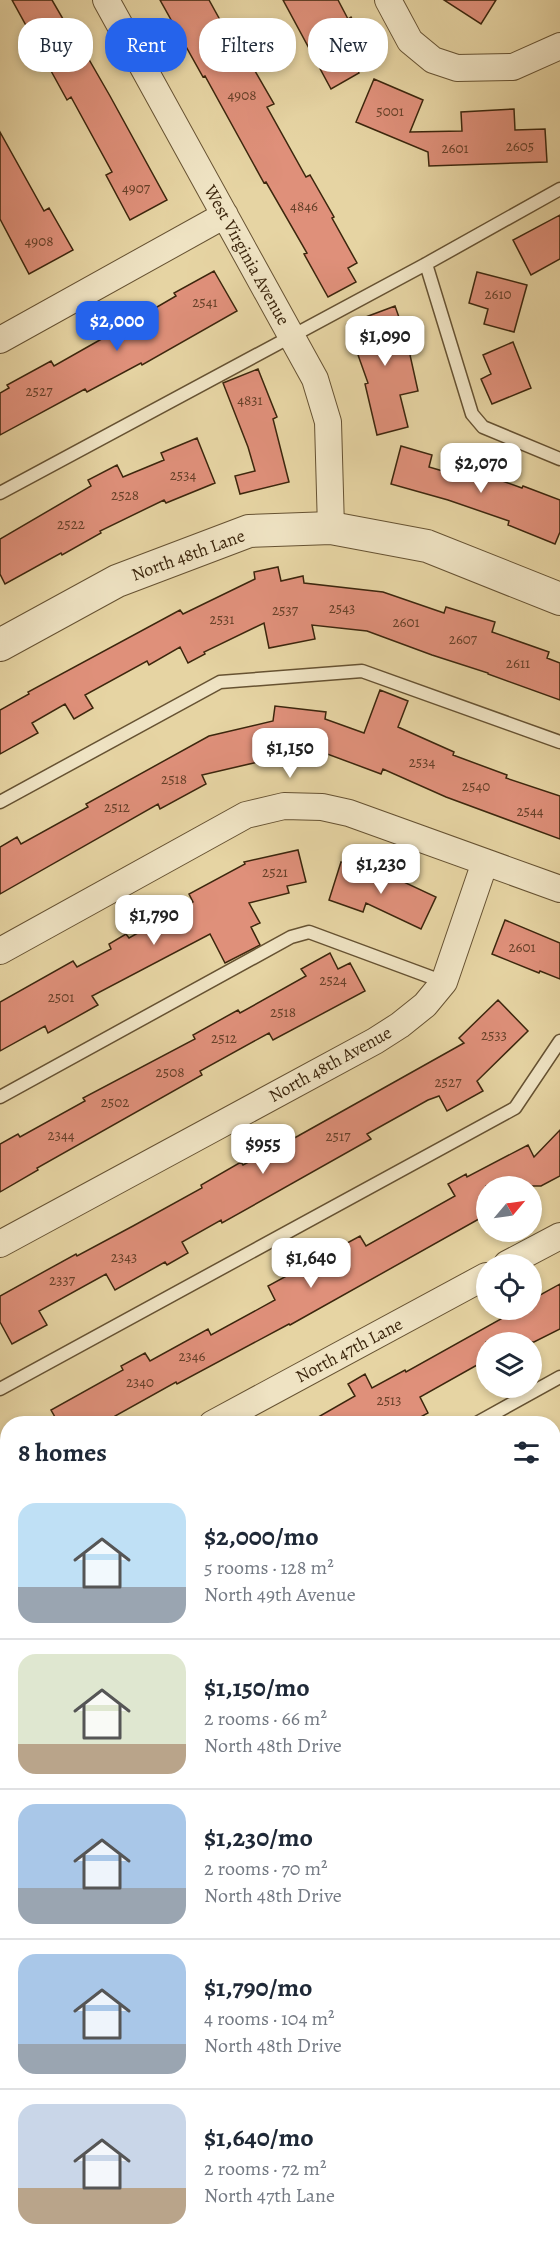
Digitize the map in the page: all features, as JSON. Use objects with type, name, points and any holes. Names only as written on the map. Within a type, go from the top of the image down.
[{"type":"street","name":"West Virginia Avenue","points":[[106,0],[315,379],[328,422],[331,528]]},
{"type":"street","points":[[388,0],[410,41],[433,60],[457,68],[513,67],[560,46]]},
{"type":"street","points":[[2,334],[225,215]]},
{"type":"street","name":"North 48th Lane","points":[[0,645],[117,580],[249,531],[331,528],[427,546],[560,599]]},
{"type":"street","points":[[0,951],[246,815],[284,806],[322,807],[349,813],[560,889]]},
{"type":"street","name":"North 48th Avenue","points":[[0,1244],[375,1041],[400,1025],[425,1005],[444,982],[485,862]]},
{"type":"street","points":[[526,1254],[560,1236]]},
{"type":"street","name":"North 47th Lane","points":[[227,1416],[476,1281]]},
{"type":"lane","points":[[0,493],[426,264],[560,189]]},
{"type":"lane","points":[[426,264],[472,414],[483,427],[560,459]]},
{"type":"lane","points":[[0,802],[220,682],[362,671],[560,742]]},
{"type":"lane","points":[[0,1097],[291,938],[309,932],[444,982]]},
{"type":"lane","points":[[0,1389],[515,1108],[560,1041]]},
{"type":"lane","points":[[489,1416],[560,1377]]},
{"type":"building","points":[[12,0],[52,0],[62,18],[22,18]]},
{"type":"building","points":[[160,0],[209,0],[219,18],[199,18],[199,70],[187,48],[187,18],[170,18]]},
{"type":"building","points":[[283,0],[338,0],[347,18],[308,18],[308,46],[296,24],[296,18],[293,18]]},
{"type":"building","points":[[444,0],[496,0],[481,24]]},
{"type":"building","points":[[93,66],[167,200],[130,220],[106,175],[112,172],[71,97],[67,100],[52,72],[93,72]]},
{"type":"building","points":[[200,72],[256,72],[274,104],[267,107],[306,177],[310,175],[357,263],[348,268],[356,282],[328,297],[304,254],[307,253],[266,182],[264,183],[205,76],[203,77]]},
{"type":"building","points":[[322,72],[358,72],[359,73],[331,89]]},
{"type":"building","points":[[374,79],[423,100],[410,132],[462,131],[461,112],[514,109],[515,130],[545,129],[547,162],[429,166],[428,152],[356,122]]},
{"type":"building","points":[[0,132],[44,211],[49,208],[73,250],[29,274],[0,219]]},
{"type":"building","points":[[560,215],[560,259],[531,275],[513,240]]},
{"type":"building","points":[[214,271],[237,311],[142,365],[141,363],[87,392],[85,389],[0,435],[0,393],[9,388],[7,385],[51,361],[54,366],[176,296],[174,293]]},
{"type":"building","points":[[477,272],[527,285],[514,332],[484,324],[488,309],[469,303]]},
{"type":"building","points":[[395,306],[412,354],[410,355],[418,391],[400,395],[408,427],[377,435],[365,384],[368,383],[347,324]]},
{"type":"building","points":[[513,342],[531,388],[492,404],[481,379],[491,374],[483,355]]},
{"type":"building","points":[[258,369],[277,417],[273,419],[289,482],[240,494],[235,476],[255,471],[223,383]]},
{"type":"building","points":[[197,438],[215,483],[166,503],[164,500],[100,531],[101,533],[62,555],[61,553],[5,584],[0,574],[0,539],[91,486],[88,480],[117,465],[123,477],[164,460],[161,453]]},
{"type":"building","points":[[401,446],[432,455],[429,467],[460,476],[463,467],[560,500],[560,532],[555,544],[508,525],[509,521],[391,484]]},
{"type":"building","points":[[278,567],[281,581],[303,576],[304,583],[383,592],[444,613],[446,607],[495,622],[492,632],[549,652],[547,658],[560,663],[560,700],[367,631],[312,625],[315,639],[269,648],[264,623],[204,652],[205,654],[188,663],[180,647],[149,665],[147,661],[85,695],[93,708],[74,719],[65,704],[32,723],[38,733],[0,754],[0,710],[29,694],[28,692],[180,610],[183,614],[255,579],[254,572]]},
{"type":"building","points":[[380,690],[408,701],[398,727],[454,752],[453,755],[507,775],[506,778],[560,796],[560,839],[446,797],[383,769],[381,774],[322,752],[321,759],[260,752],[262,761],[202,775],[206,784],[160,809],[158,804],[0,894],[0,847],[17,837],[21,844],[88,807],[86,804],[209,736],[273,721],[275,706],[326,712],[325,719],[364,733]]},
{"type":"building","points":[[298,850],[306,882],[287,886],[289,893],[249,903],[260,923],[251,927],[260,945],[225,963],[210,934],[92,996],[98,1005],[48,1033],[45,1026],[0,1051],[0,1002],[73,961],[77,967],[111,949],[109,944],[126,934],[129,938],[193,902],[189,894],[245,864],[244,862]]},
{"type":"building","points":[[341,862],[388,878],[389,875],[436,897],[421,929],[366,903],[363,912],[329,900]]},
{"type":"building","points":[[505,920],[560,943],[560,979],[492,954]]},
{"type":"building","points":[[330,953],[338,969],[350,963],[365,991],[273,1040],[269,1033],[200,1071],[202,1075],[37,1168],[38,1170],[0,1192],[0,1144],[18,1134],[20,1137],[85,1101],[83,1098],[195,1039],[193,1035],[238,1010],[240,1013],[306,976],[301,969]]},
{"type":"building","points":[[498,1000],[528,1031],[477,1081],[483,1091],[447,1111],[439,1096],[428,1100],[367,1134],[371,1139],[222,1223],[221,1220],[182,1242],[188,1253],[167,1265],[165,1262],[115,1290],[106,1274],[39,1311],[47,1325],[12,1344],[0,1322],[0,1296],[202,1188],[201,1185],[241,1162],[243,1165],[298,1136],[464,1043],[459,1038]]},
{"type":"building","points":[[560,1130],[560,1176],[542,1185],[542,1176],[476,1176],[476,1221],[290,1325],[177,1384],[176,1382],[115,1416],[54,1416],[51,1410],[123,1370],[121,1366],[145,1353],[150,1361],[208,1329],[211,1335],[275,1300],[268,1286],[360,1236],[366,1246],[455,1196],[448,1184],[466,1174],[467,1177],[528,1145],[534,1157]]},
{"type":"building","points":[[560,1284],[560,1329],[542,1338],[542,1332],[478,1332],[499,1320],[542,1320],[542,1294]]},
{"type":"building","points":[[476,1333],[476,1366],[420,1397],[428,1413],[423,1416],[320,1416],[355,1396],[348,1384],[365,1374],[372,1388],[405,1370],[406,1372]]}]
